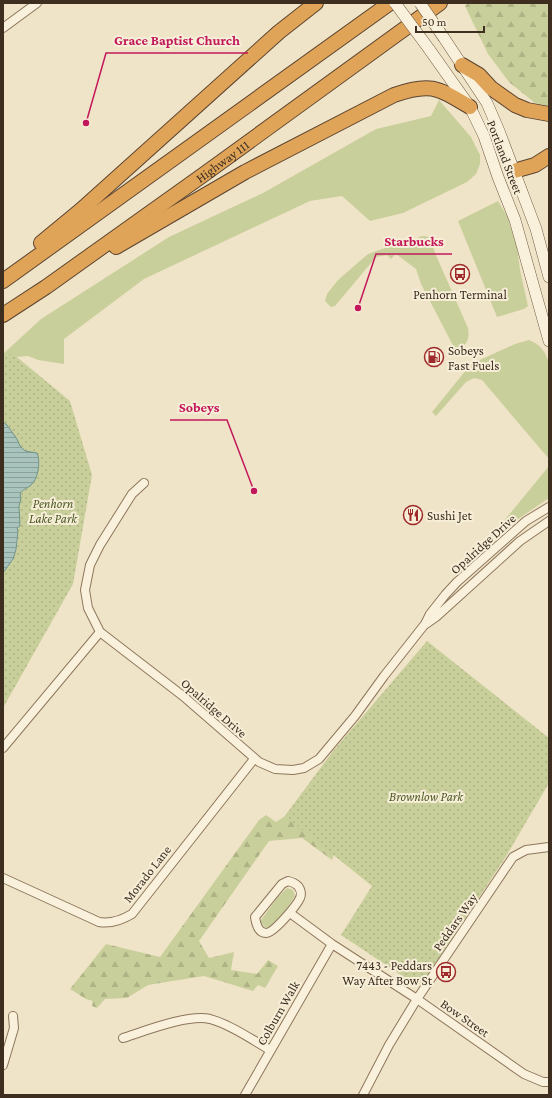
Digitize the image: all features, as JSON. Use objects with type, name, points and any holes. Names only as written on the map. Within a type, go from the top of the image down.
[{"type":"highway","points":[[3,276],[81,210],[279,32],[307,8],[316,3]]},
{"type":"highway","points":[[3,281],[390,3]]},
{"type":"highway","name":"Highway 111","points":[[3,315],[46,287],[440,3]]},
{"type":"highway","points":[[416,21],[447,3]]},
{"type":"highway","points":[[462,65],[479,75],[491,88],[515,105],[527,110],[549,114]]},
{"type":"highway","points":[[46,287],[245,172],[394,95],[410,89],[423,87],[448,94],[470,107]]},
{"type":"highway","points":[[514,171],[535,165],[549,156]]},
{"type":"main road","name":"Portland Street","points":[[395,3],[430,49],[470,107],[484,136],[515,220],[549,341]]},
{"type":"main road","name":"Portland Street","points":[[420,3],[487,103],[536,229],[549,277]]},
{"type":"main road","points":[[498,177],[514,171]]},
{"type":"street","points":[[3,28],[37,3]]},
{"type":"street","name":"Opalridge Drive","points":[[144,483],[132,494],[100,545],[90,565],[85,590],[88,608],[100,632],[184,697],[254,759],[269,768],[287,771],[304,768],[319,759],[355,716],[425,624],[430,614],[457,582],[526,522],[549,507]]},
{"type":"street","name":"Opalridge Drive","points":[[425,624],[436,618],[520,541],[549,521]]},
{"type":"street","points":[[3,748],[100,632]]},
{"type":"street","name":"Morado Lane","points":[[3,878],[99,922],[111,922],[125,918],[132,914],[254,759]]},
{"type":"street","name":"Peddars Way","points":[[363,1095],[389,1045],[417,999],[514,858],[526,850],[549,847]]},
{"type":"street","points":[[288,881],[296,884],[301,892],[300,898],[290,913],[272,931],[267,933],[258,930],[256,917],[282,884],[288,881]]},
{"type":"street","name":"Bow Street","points":[[290,913],[332,944],[417,999],[524,1074],[543,1082],[549,1082]]},
{"type":"street","name":"Colburn Walk","points":[[245,1095],[332,944]]},
{"type":"street","points":[[3,1065],[14,1028],[13,1016]]},
{"type":"street","points":[[123,1038],[188,1018],[196,1018],[208,1019],[235,1029],[270,1050]]},
{"type":"green space","points":[[468,3],[549,3],[549,106],[535,103],[509,82],[488,54],[465,6]]},
{"type":"green space","points":[[439,100],[471,137],[480,155],[480,164],[476,174],[467,182],[403,213],[370,221],[342,196],[310,201],[144,279],[64,339],[64,364],[38,360],[28,356],[3,358],[3,354],[41,319],[169,237],[263,193],[376,129],[431,116]]},
{"type":"green space","points":[[498,201],[507,216],[517,246],[520,270],[528,306],[524,309],[497,317],[458,221]]},
{"type":"green space","points":[[422,236],[430,237],[435,253],[468,328],[467,342],[457,353],[421,284],[416,269],[396,254],[391,259],[387,255],[376,257],[335,306],[331,307],[325,301],[327,294],[338,280],[368,254],[402,244]]},
{"type":"green space","points":[[529,340],[537,344],[542,349],[549,363],[549,459],[482,380],[474,378],[466,382],[436,416],[432,412],[471,364],[515,344]]},
{"type":"green space","name":"Penhorn Lake Park","points":[[12,353],[70,401],[92,475],[73,584],[3,708],[3,573],[13,559],[17,549],[20,494],[33,483],[39,466],[37,453],[25,451],[19,446],[8,426],[3,422],[3,359]]},
{"type":"green space","points":[[549,466],[549,498],[502,530],[499,527]]},
{"type":"green space","name":"Brownlow Park","points":[[427,641],[549,738],[549,783],[505,858],[423,982],[416,985],[341,935],[372,886],[285,816],[334,750]]},
{"type":"green space","points":[[334,750],[344,820],[332,860],[302,838],[269,841],[199,941],[209,958],[234,952],[231,970],[257,974],[268,960],[278,966],[265,988],[258,985],[253,991],[204,976],[148,985],[127,998],[105,999],[97,1008],[92,1006],[93,1001],[86,999],[70,989],[106,944],[160,957],[259,820],[266,815],[276,822],[285,816]]},
{"type":"green space","points":[[287,888],[293,890],[295,896],[276,922],[268,928],[265,927],[261,923],[261,920],[278,897]]},
{"type":"water","points":[[3,422],[7,425],[20,446],[25,451],[37,453],[39,461],[35,480],[20,494],[20,526],[17,528],[16,550],[13,559],[3,573]]},
{"type":"place","name":"Grace Baptist Church","points":[[86,123]]},
{"type":"place","name":"Penhorn Terminal","points":[[460,274]]},
{"type":"place","name":"Starbucks","points":[[358,308]]},
{"type":"place","name":"Sobeys Fast Fuels","points":[[434,357]]},
{"type":"place","name":"Sobeys","points":[[254,491]]},
{"type":"place","name":"Sushi Jet","points":[[413,515]]},
{"type":"place","name":"7443 - Peddars Way After Bow St","points":[[446,972]]}]
